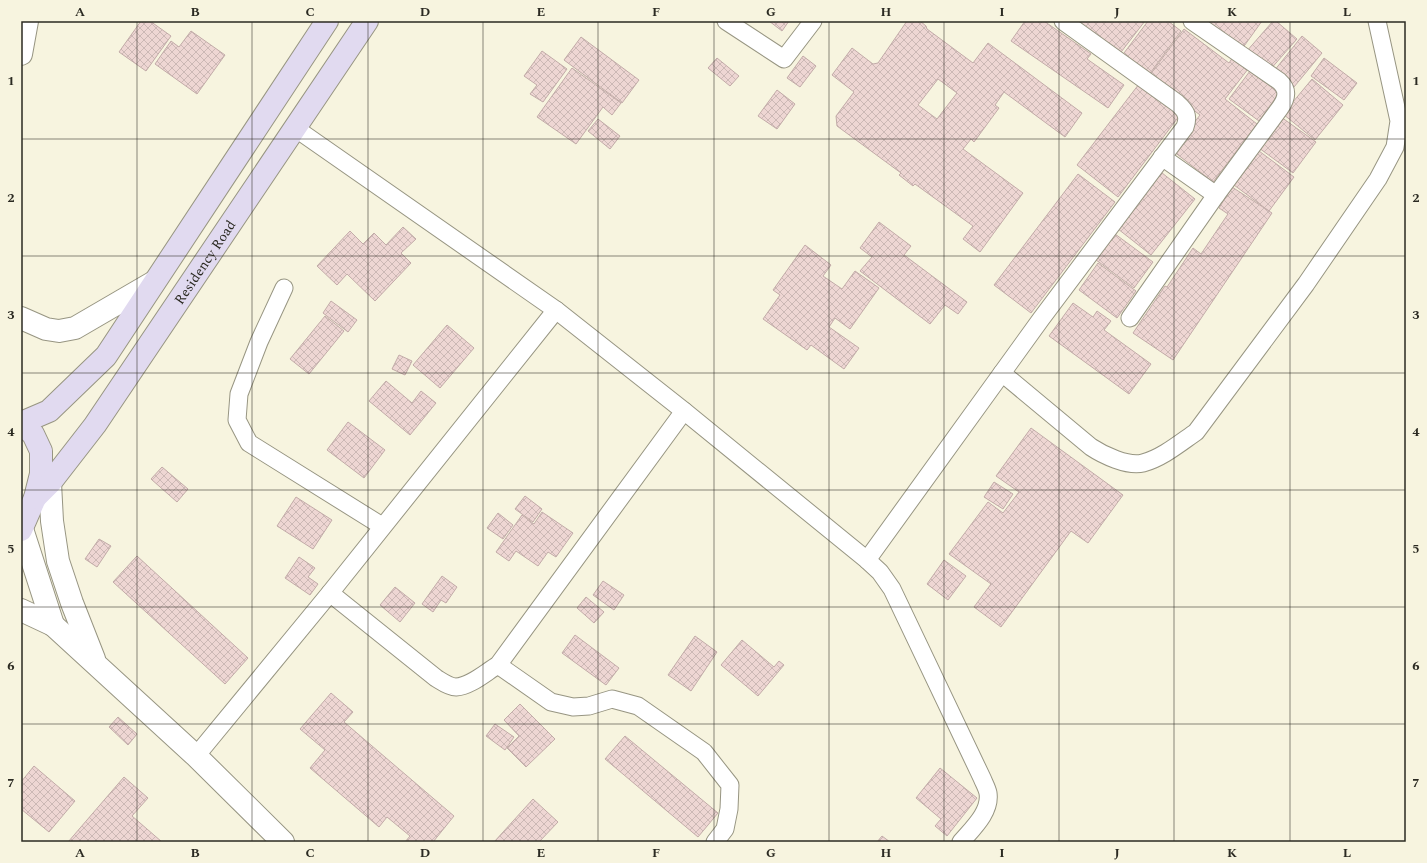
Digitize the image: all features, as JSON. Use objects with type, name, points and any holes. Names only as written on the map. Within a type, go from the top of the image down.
[{"type":"main road","name":"Residency Road","points":[[43,490],[41,451],[33,434],[21,423],[49,411],[106,356],[327,21]]},
{"type":"main road","name":"Residency Road","points":[[21,529],[43,490],[95,425],[367,21]]},
{"type":"street","points":[[21,54],[27,21]]},
{"type":"street","points":[[726,21],[784,59],[813,21]]},
{"type":"street","points":[[868,560],[1041,319],[1185,127],[1187,114],[1183,109],[1063,21]]},
{"type":"street","points":[[1130,318],[1216,195],[1284,103],[1286,94],[1285,87],[1279,81],[1192,21]]},
{"type":"street","points":[[1002,373],[1091,447],[1105,456],[1124,462],[1142,464],[1169,450],[1196,432],[1306,284],[1378,179],[1395,147],[1399,120],[1377,21]]},
{"type":"street","points":[[295,128],[556,310],[684,411],[868,560],[880,572],[892,589],[988,793],[988,805],[978,821],[961,842]]},
{"type":"street","points":[[1162,157],[1216,195]]},
{"type":"street","points":[[21,318],[46,329],[59,330],[75,328],[154,282]]},
{"type":"street","points":[[284,288],[259,342],[239,394],[237,420],[249,443],[382,526]]},
{"type":"street","points":[[196,756],[330,593],[556,310]]},
{"type":"street","points":[[330,593],[436,678],[455,687],[469,683],[498,665],[684,411]]},
{"type":"street","points":[[43,490],[52,521],[58,561],[72,603],[96,664]]},
{"type":"street","points":[[21,529],[52,625]]},
{"type":"street","points":[[21,610],[52,625],[196,756],[283,842]]},
{"type":"street","points":[[498,665],[551,702],[573,707],[589,706],[612,699],[638,706],[704,752],[730,785],[729,809],[725,829],[715,842]]},
{"type":"building","points":[[141,21],[150,21],[171,36],[146,71],[119,52]]},
{"type":"building","points":[[769,21],[789,21],[782,31]]},
{"type":"building","points":[[907,21],[920,21],[926,26],[927,29],[973,63],[988,43],[1082,113],[1065,137],[1004,92],[995,105],[999,108],[974,142],[971,139],[963,149],[1023,193],[980,252],[963,239],[973,226],[915,184],[913,186],[899,175],[901,173],[837,126],[836,116],[854,92],[832,75],[852,48],[873,64],[878,63]],"holes":[[[938,79],[957,93],[937,119],[918,105]]]},
{"type":"building","points":[[1025,21],[1044,21],[1091,54],[1087,59],[1124,85],[1108,108],[1011,41]]},
{"type":"building","points":[[1072,21],[1145,21],[1118,56]]},
{"type":"building","points":[[1148,21],[1168,21],[1181,31],[1148,76],[1121,57]]},
{"type":"building","points":[[1202,21],[1262,21],[1242,49]]},
{"type":"building","points":[[1273,21],[1276,21],[1297,39],[1269,71],[1246,52]]},
{"type":"building","points":[[1184,29],[1229,63],[1233,57],[1248,69],[1225,99],[1257,124],[1213,182],[1173,151],[1200,115],[1149,76]]},
{"type":"building","points":[[191,31],[225,55],[197,94],[155,64],[171,41],[179,47]]},
{"type":"building","points":[[1302,36],[1322,53],[1294,87],[1274,71]]},
{"type":"building","points":[[581,37],[639,80],[622,103],[564,60]]},
{"type":"building","points":[[542,51],[567,69],[543,102],[530,94],[537,85],[524,76]]},
{"type":"building","points":[[803,56],[816,66],[800,87],[787,78]]},
{"type":"building","points":[[717,58],[739,76],[730,86],[708,68]]},
{"type":"building","points":[[1324,58],[1357,83],[1344,100],[1311,76]]},
{"type":"building","points":[[572,68],[621,103],[612,115],[603,107],[576,144],[537,117]]},
{"type":"building","points":[[1250,71],[1279,93],[1259,121],[1229,99]]},
{"type":"building","points":[[1312,79],[1343,105],[1315,140],[1283,114]]},
{"type":"building","points":[[1139,84],[1180,115],[1118,197],[1077,165]]},
{"type":"building","points":[[777,90],[795,104],[777,129],[758,116]]},
{"type":"building","points":[[1281,117],[1316,142],[1293,173],[1259,148]]},
{"type":"building","points":[[598,119],[620,136],[610,149],[588,131]]},
{"type":"building","points":[[1259,151],[1294,177],[1269,211],[1234,185]]},
{"type":"building","points":[[1157,169],[1195,199],[1151,255],[1113,225]]},
{"type":"building","points":[[1078,174],[1115,202],[1031,313],[994,285]]},
{"type":"building","points":[[1232,187],[1272,213],[1173,360],[1133,333],[1165,286],[1167,287],[1193,248],[1201,254],[1228,214],[1219,208]]},
{"type":"building","points":[[879,222],[911,246],[904,255],[967,302],[958,314],[945,305],[930,324],[860,271],[872,257],[860,248]]},
{"type":"building","points":[[403,227],[416,239],[401,253],[411,263],[375,301],[347,274],[337,285],[317,266],[350,231],[363,244],[374,233],[386,245]]},
{"type":"building","points":[[1111,231],[1153,262],[1134,288],[1092,257]]},
{"type":"building","points":[[805,245],[831,265],[823,276],[842,289],[855,271],[879,288],[850,329],[835,318],[829,327],[859,348],[844,369],[811,345],[807,350],[763,319],[780,295],[773,290]]},
{"type":"building","points":[[1098,263],[1136,291],[1117,318],[1079,290]]},
{"type":"building","points":[[331,301],[357,320],[348,332],[323,313]]},
{"type":"building","points":[[1073,303],[1093,317],[1097,311],[1111,321],[1104,330],[1151,364],[1129,394],[1049,336]]},
{"type":"building","points":[[325,316],[344,331],[309,374],[290,359]]},
{"type":"building","points":[[447,325],[474,348],[440,388],[413,365]]},
{"type":"building","points":[[399,355],[412,361],[405,375],[392,369]]},
{"type":"building","points":[[386,381],[412,403],[421,391],[436,403],[410,435],[369,401]]},
{"type":"building","points":[[348,422],[385,450],[364,478],[327,450]]},
{"type":"building","points":[[1031,428],[1123,495],[1088,543],[1071,531],[1001,627],[974,607],[991,584],[949,554],[988,502],[1003,513],[1019,492],[996,476]]},
{"type":"building","points":[[162,467],[188,489],[177,502],[151,479]]},
{"type":"building","points":[[994,482],[1013,494],[1003,509],[984,497]]},
{"type":"building","points":[[525,496],[542,509],[533,522],[515,509]]},
{"type":"building","points":[[296,497],[332,520],[313,549],[277,526]]},
{"type":"building","points":[[542,512],[573,533],[556,557],[548,552],[538,566],[516,551],[509,561],[496,552],[522,515],[534,524]]},
{"type":"building","points":[[498,513],[513,525],[503,539],[487,528]]},
{"type":"building","points":[[99,539],[111,546],[97,567],[85,559]]},
{"type":"building","points":[[137,556],[248,658],[225,684],[113,582]]},
{"type":"building","points":[[299,557],[315,568],[308,577],[318,584],[310,595],[285,578]]},
{"type":"building","points":[[944,560],[966,576],[948,600],[927,584]]},
{"type":"building","points":[[442,576],[457,587],[446,603],[441,600],[433,612],[422,604]]},
{"type":"building","points":[[603,581],[624,595],[614,610],[593,595]]},
{"type":"building","points":[[395,587],[415,603],[400,622],[380,605]]},
{"type":"building","points":[[586,597],[604,612],[594,623],[577,608]]},
{"type":"building","points":[[575,635],[619,668],[606,685],[562,653]]},
{"type":"building","points":[[695,636],[717,652],[691,691],[668,675]]},
{"type":"building","points":[[742,640],[774,667],[779,661],[784,665],[758,696],[721,665]]},
{"type":"building","points":[[331,693],[353,712],[344,722],[454,816],[433,842],[405,842],[410,836],[387,817],[379,827],[310,768],[325,750],[300,729]]},
{"type":"building","points":[[520,704],[555,739],[526,767],[507,748],[519,736],[504,720]]},
{"type":"building","points":[[118,717],[137,734],[128,745],[109,727]]},
{"type":"building","points":[[495,724],[514,737],[505,750],[486,736]]},
{"type":"building","points":[[625,736],[718,813],[698,837],[605,759]]},
{"type":"building","points":[[34,766],[75,801],[49,832],[21,809],[21,782]]},
{"type":"building","points":[[940,768],[977,798],[947,836],[935,826],[941,819],[916,798]]},
{"type":"building","points":[[124,777],[148,798],[132,816],[162,842],[68,842]]},
{"type":"building","points":[[533,799],[558,822],[539,842],[494,842]]},
{"type":"building","points":[[882,836],[890,842],[877,842]]}]
